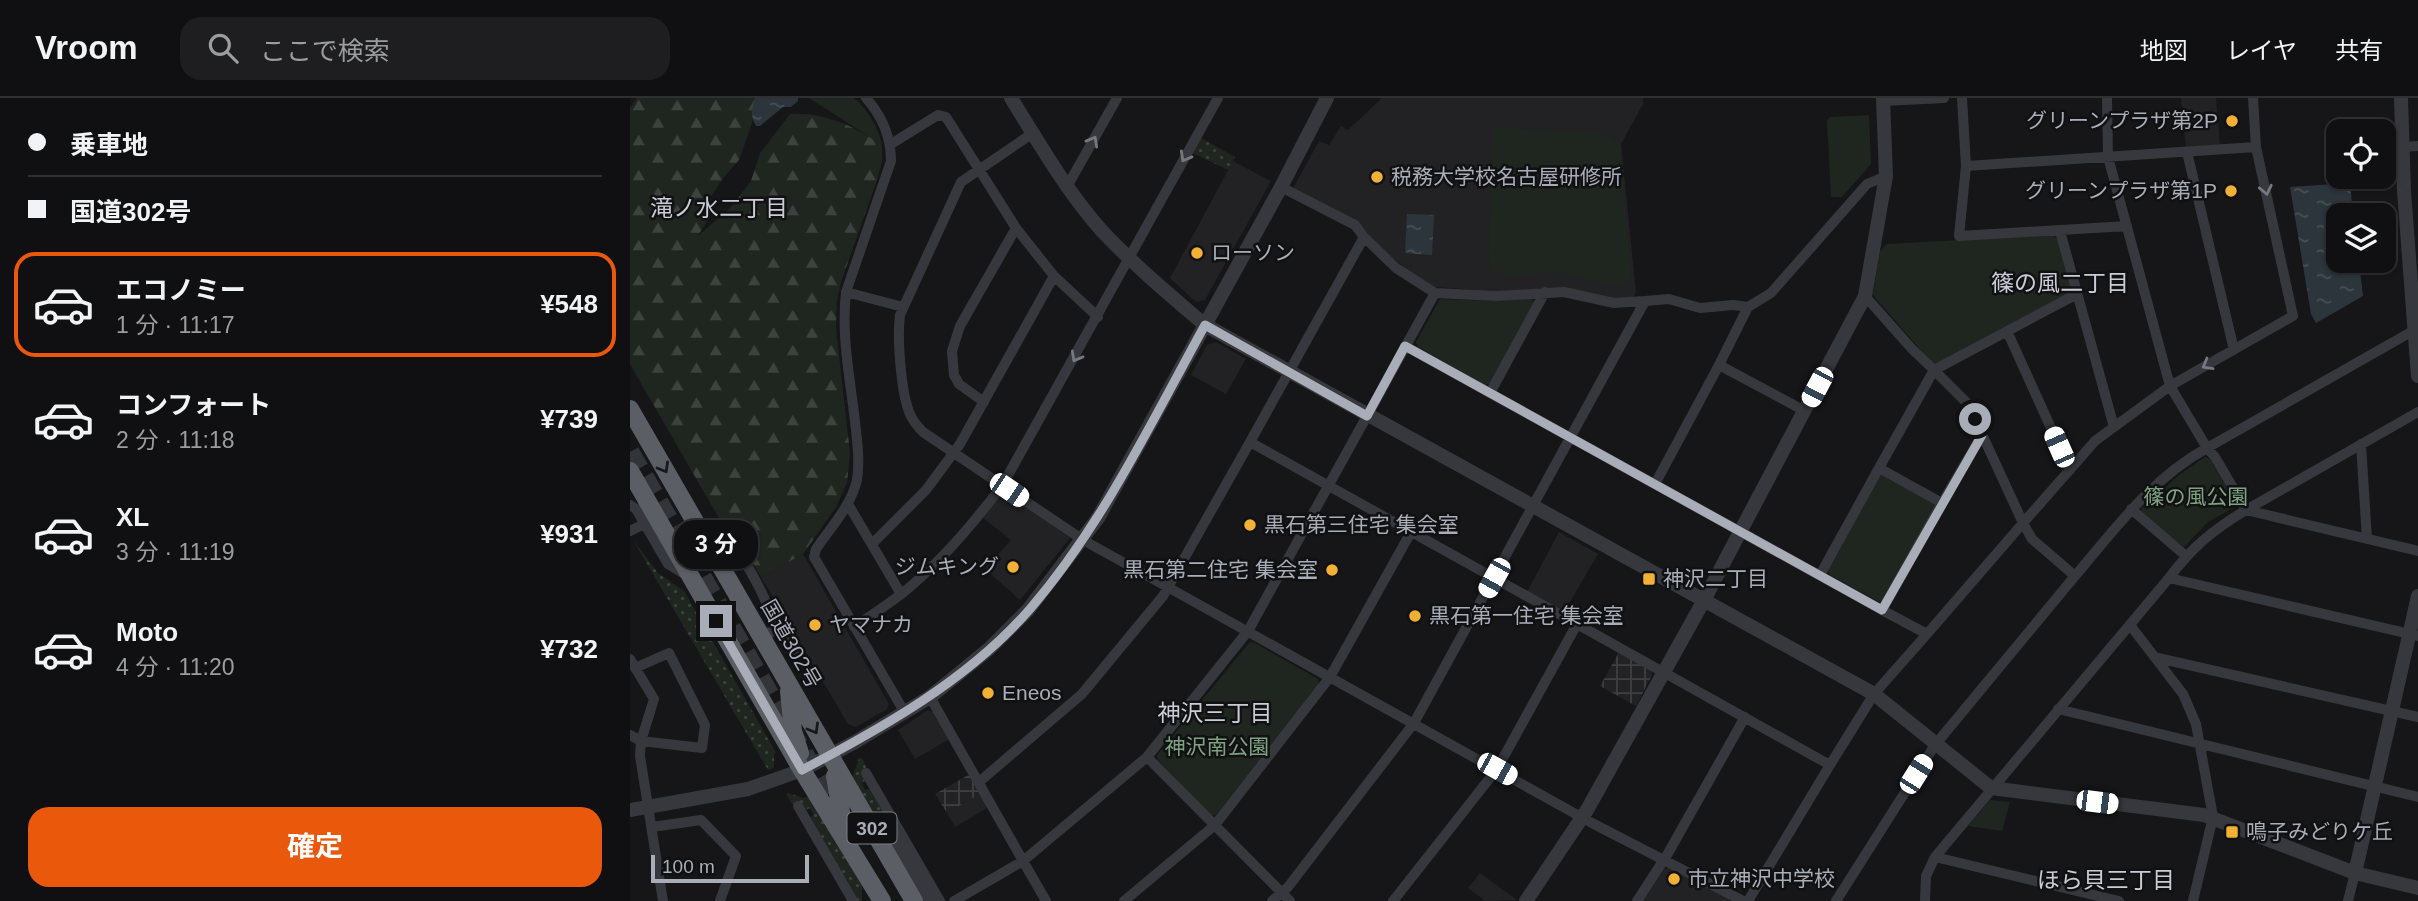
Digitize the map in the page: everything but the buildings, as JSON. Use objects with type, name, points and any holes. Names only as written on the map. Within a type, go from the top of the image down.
[{"type":"highway","name":"国道302号","points":[[630,409],[914,901]]},
{"type":"highway","name":"302","points":[[630,471],[802,770],[882,901]]},
{"type":"highway","points":[[789,685],[792,723],[802,770]]},
{"type":"highway","points":[[830,756],[849,845]]},
{"type":"highway","points":[[866,901],[867,874]]},
{"type":"street","points":[[866,98],[880,118],[891,144],[889,170],[846,292],[844,337],[859,456],[856,481],[848,504],[816,549],[814,557],[905,713]]},
{"type":"street","points":[[1068,185],[1117,98]]},
{"type":"street","points":[[854,627],[901,594],[956,543],[1002,486],[1218,98]]},
{"type":"street","points":[[630,810],[748,789],[802,770],[830,756],[930,697],[989,649],[1028,610],[1083,540],[1107,504],[1282,187],[1327,98]]},
{"type":"street","points":[[1526,901],[1582,817],[1664,672],[1865,296],[1886,176],[1883,100],[1944,98]]},
{"type":"street","points":[[1962,98],[1966,166],[1959,236],[2127,226]]},
{"type":"street","points":[[2107,98],[2108,157],[2170,386],[2246,510],[2418,551]]},
{"type":"street","points":[[1033,133],[961,182],[903,307],[898,331],[906,401],[910,415],[923,432],[1083,540],[1582,817],[1745,901],[1874,694],[2095,441],[2170,386],[2293,316],[2256,146],[2253,98]]},
{"type":"street","points":[[2401,98],[2418,376]]},
{"type":"street","points":[[1012,99],[1068,185],[1101,229],[1205,325],[1874,694],[1991,788],[2213,817],[2355,873],[2418,888]]},
{"type":"street","points":[[891,144],[938,115],[946,117],[1016,228],[1054,276],[1098,317]]},
{"type":"street","points":[[1966,166],[2256,146]]},
{"type":"street","points":[[2402,147],[2418,146]]},
{"type":"street","points":[[2187,152],[2234,350]]},
{"type":"street","points":[[1655,484],[1748,307],[1771,293],[1867,184],[1886,176]]},
{"type":"street","points":[[1282,187],[1355,225],[1396,268],[1435,293],[1497,296],[1564,292],[1614,303],[1669,299],[1700,308],[1733,305],[1748,307]]},
{"type":"street","points":[[984,402],[958,384],[954,375],[952,351],[960,326],[1016,228]]},
{"type":"street","points":[[2060,231],[2114,427]]},
{"type":"street","points":[[979,782],[1082,694],[1170,587],[1364,237]]},
{"type":"street","points":[[872,544],[926,490],[953,453],[1054,276]]},
{"type":"street","points":[[846,292],[903,307]]},
{"type":"street","points":[[1490,393],[1545,292]]},
{"type":"street","points":[[954,901],[1023,861],[1147,757],[1248,631],[1435,293]]},
{"type":"street","points":[[1820,575],[1934,370],[2077,294]]},
{"type":"street","points":[[1865,296],[1968,404],[2032,539],[2075,576]]},
{"type":"street","points":[[1272,901],[1286,897],[1414,723],[1645,301]]},
{"type":"street","points":[[1836,901],[1935,745],[2131,509],[2163,478],[2207,448],[2417,329]]},
{"type":"street","points":[[2007,331],[2070,470]]},
{"type":"street","points":[[1405,346],[1927,634]]},
{"type":"street","points":[[1718,365],[1805,411]]},
{"type":"street","points":[[1925,901],[1926,876],[1935,857],[2186,556],[2214,529],[2418,412]]},
{"type":"street","points":[[1882,610],[1982,435]]},
{"type":"street","points":[[1250,442],[1830,765]]},
{"type":"street","points":[[2361,444],[2367,539]]},
{"type":"street","points":[[1879,468],[1942,503]]},
{"type":"street","points":[[848,504],[901,594]]},
{"type":"street","points":[[630,505],[636,509],[668,564],[691,578]]},
{"type":"street","points":[[2131,509],[2186,556]]},
{"type":"street","points":[[630,531],[644,524]]},
{"type":"street","points":[[699,529],[722,539],[736,551],[794,653]]},
{"type":"street","points":[[1124,901],[1215,825],[1330,677],[1411,532]]},
{"type":"street","points":[[2169,578],[2414,635]]},
{"type":"street","points":[[2348,901],[2392,711],[2414,635],[2418,596]]},
{"type":"street","points":[[764,642],[774,627],[772,613]]},
{"type":"street","points":[[1393,901],[1497,769],[1577,624]]},
{"type":"street","points":[[2130,625],[2158,658],[2183,694],[2196,724],[2213,817],[2193,901]]},
{"type":"street","points":[[630,735],[641,741],[702,748],[705,724],[668,653],[633,664],[654,699],[641,741],[640,756],[663,901]]},
{"type":"street","points":[[2158,658],[2418,718]]},
{"type":"street","points":[[930,697],[1046,901]]},
{"type":"street","points":[[2058,709],[2418,797]]},
{"type":"street","points":[[1637,901],[1664,860],[1745,717]]},
{"type":"street","points":[[1147,757],[1286,897]]},
{"type":"street","points":[[866,773],[940,901]]},
{"type":"street","points":[[798,806],[853,901]]},
{"type":"street","points":[[652,827],[701,820],[736,856],[720,901]]},
{"type":"street","points":[[870,824],[894,841],[929,901]]},
{"type":"street","points":[[1935,857],[2119,901]]},
{"type":"shaded area","name":"税務大学校名古屋研修所","points":[[1382,98],[1643,98],[1643,104],[1621,144],[1636,293],[1633,298],[1613,299],[1434,287],[1413,275],[1373,241],[1293,188],[1319,141],[1329,145],[1341,126],[1348,130]]},
{"type":"shaded area","points":[[2181,98],[2216,98],[2220,145],[2186,147]]},
{"type":"shaded area","points":[[1233,161],[1271,181],[1205,300],[1196,302],[1170,278]]},
{"type":"shaded area","points":[[1216,342],[1246,359],[1226,394],[1191,375],[1207,345]]},
{"type":"shaded area","points":[[1008,493],[1070,538],[1020,600],[985,569],[1011,540],[983,518],[1000,495]]},
{"type":"shaded area","points":[[1559,532],[1598,554],[1564,612],[1527,592]]},
{"type":"shaded area","points":[[803,554],[889,704],[887,709],[856,727],[848,724],[761,577]]},
{"type":"shaded area","points":[[1619,652],[1651,670],[1652,675],[1636,706],[1600,686]]},
{"type":"shaded area","points":[[928,710],[933,712],[950,739],[915,759],[898,730]]},
{"type":"shaded area","points":[[970,774],[981,793],[947,813],[935,794]]},
{"type":"shaded area","points":[[981,793],[989,807],[955,827],[947,813]]},
{"type":"shaded area","name":"市立神沢中学校","points":[[1669,868],[1732,901],[1643,901],[1664,869]]},
{"type":"shaded area","points":[[1480,873],[1517,900],[1485,901],[1468,888]]},
{"type":"green space","points":[[637,98],[761,98],[739,160],[711,196],[708,220],[697,237],[732,206],[751,181],[760,153],[790,114],[814,115],[838,122],[882,145],[882,162],[877,180],[841,282],[837,301],[836,328],[850,453],[847,483],[836,507],[803,554],[761,577],[742,545],[727,532],[630,364],[630,108]]},
{"type":"green space","points":[[809,98],[854,98],[872,119],[882,145]]},
{"type":"green space","points":[[1869,115],[1871,164],[1842,197],[1831,197],[1827,120],[1830,117]]},
{"type":"green space","points":[[1494,127],[1605,134],[1620,147],[1631,279],[1617,287],[1557,272],[1512,277],[1498,274],[1488,262]]},
{"type":"green space","points":[[1201,138],[1235,157],[1228,170],[1193,153]]},
{"type":"green space","points":[[2052,235],[2059,239],[2071,288],[2068,294],[1938,364],[1931,362],[1873,295],[1880,251],[1887,244]]},
{"type":"green space","points":[[1529,297],[1536,304],[1490,384],[1485,385],[1418,347],[1416,342],[1440,299],[1497,301]]},
{"type":"green space","name":"篠の風公園","points":[[2205,457],[2210,459],[2235,502],[2233,508],[2208,522],[2184,547],[2142,515],[2141,509],[2179,475]]},
{"type":"green space","points":[[1885,474],[1935,502],[1936,508],[1884,601],[1879,602],[1830,575],[1828,571],[1880,476]]},
{"type":"green space","points":[[633,540],[658,573],[684,591],[776,753],[774,768],[768,770]]},
{"type":"green space","name":"神沢南公園","points":[[1253,642],[1318,679],[1319,684],[1216,815],[1211,816],[1158,760],[1157,755],[1249,643]]},
{"type":"green space","points":[[859,758],[862,758],[866,768],[867,775],[862,784],[865,790],[869,789],[934,898],[879,826],[850,777]]},
{"type":"green space","points":[[786,794],[803,798],[809,796],[862,885],[862,901],[856,901],[810,819],[813,814],[810,808],[806,810],[799,802],[793,805]]},
{"type":"green space","points":[[1990,800],[2010,802],[2002,831],[1968,826]]},
{"type":"water","points":[[755,98],[798,98],[798,101],[791,107],[783,107],[760,126],[756,126],[752,112]]},
{"type":"water","points":[[2326,185],[2326,189],[2351,189],[2352,203],[2326,203],[2326,273],[2360,273],[2363,296],[2316,323],[2311,314],[2290,187]]},
{"type":"water","points":[[1407,214],[1434,215],[1432,255],[1405,253]]},
{"type":"tunnel","points":[[630,452],[843,821]]},
{"type":"place","name":"グリーンプラザ第2P","points":[[2232,121]]},
{"type":"place","name":"税務大学校名古屋研修所","points":[[1377,177]]},
{"type":"place","name":"グリーンプラザ第1P","points":[[2231,191]]},
{"type":"place","name":"ローソン","points":[[1197,253]]},
{"type":"place","name":"黒石第三住宅 集会室","points":[[1250,525]]},
{"type":"place","name":"ジムキング","points":[[1013,567]]},
{"type":"place","name":"黒石第二住宅 集会室","points":[[1332,570]]},
{"type":"place","name":"神沢二丁目","points":[[1649,579]]},
{"type":"place","name":"黒石第一住宅 集会室","points":[[1415,616]]},
{"type":"place","name":"ヤマナカ","points":[[815,625]]},
{"type":"place","name":"Eneos","points":[[988,693]]},
{"type":"place","name":"鳴子みどりケ丘","points":[[2232,832]]},
{"type":"place","name":"市立神沢中学校","points":[[1674,879]]},
{"type":"district","name":"滝ノ水二丁目","points":[[719,208]]},
{"type":"district","name":"篠の風二丁目","points":[[2060,283]]},
{"type":"district","name":"神沢三丁目","points":[[1215,713]]},
{"type":"district","name":"ほら貝三丁目","points":[[2106,880]]},
{"type":"route","points":[[716,621],[802,770],[888,723],[930,697],[989,649],[1028,610],[1048,585],[1107,504],[1205,325],[1367,416],[1405,346],[1882,610],[1982,435],[1975,419]]}]
